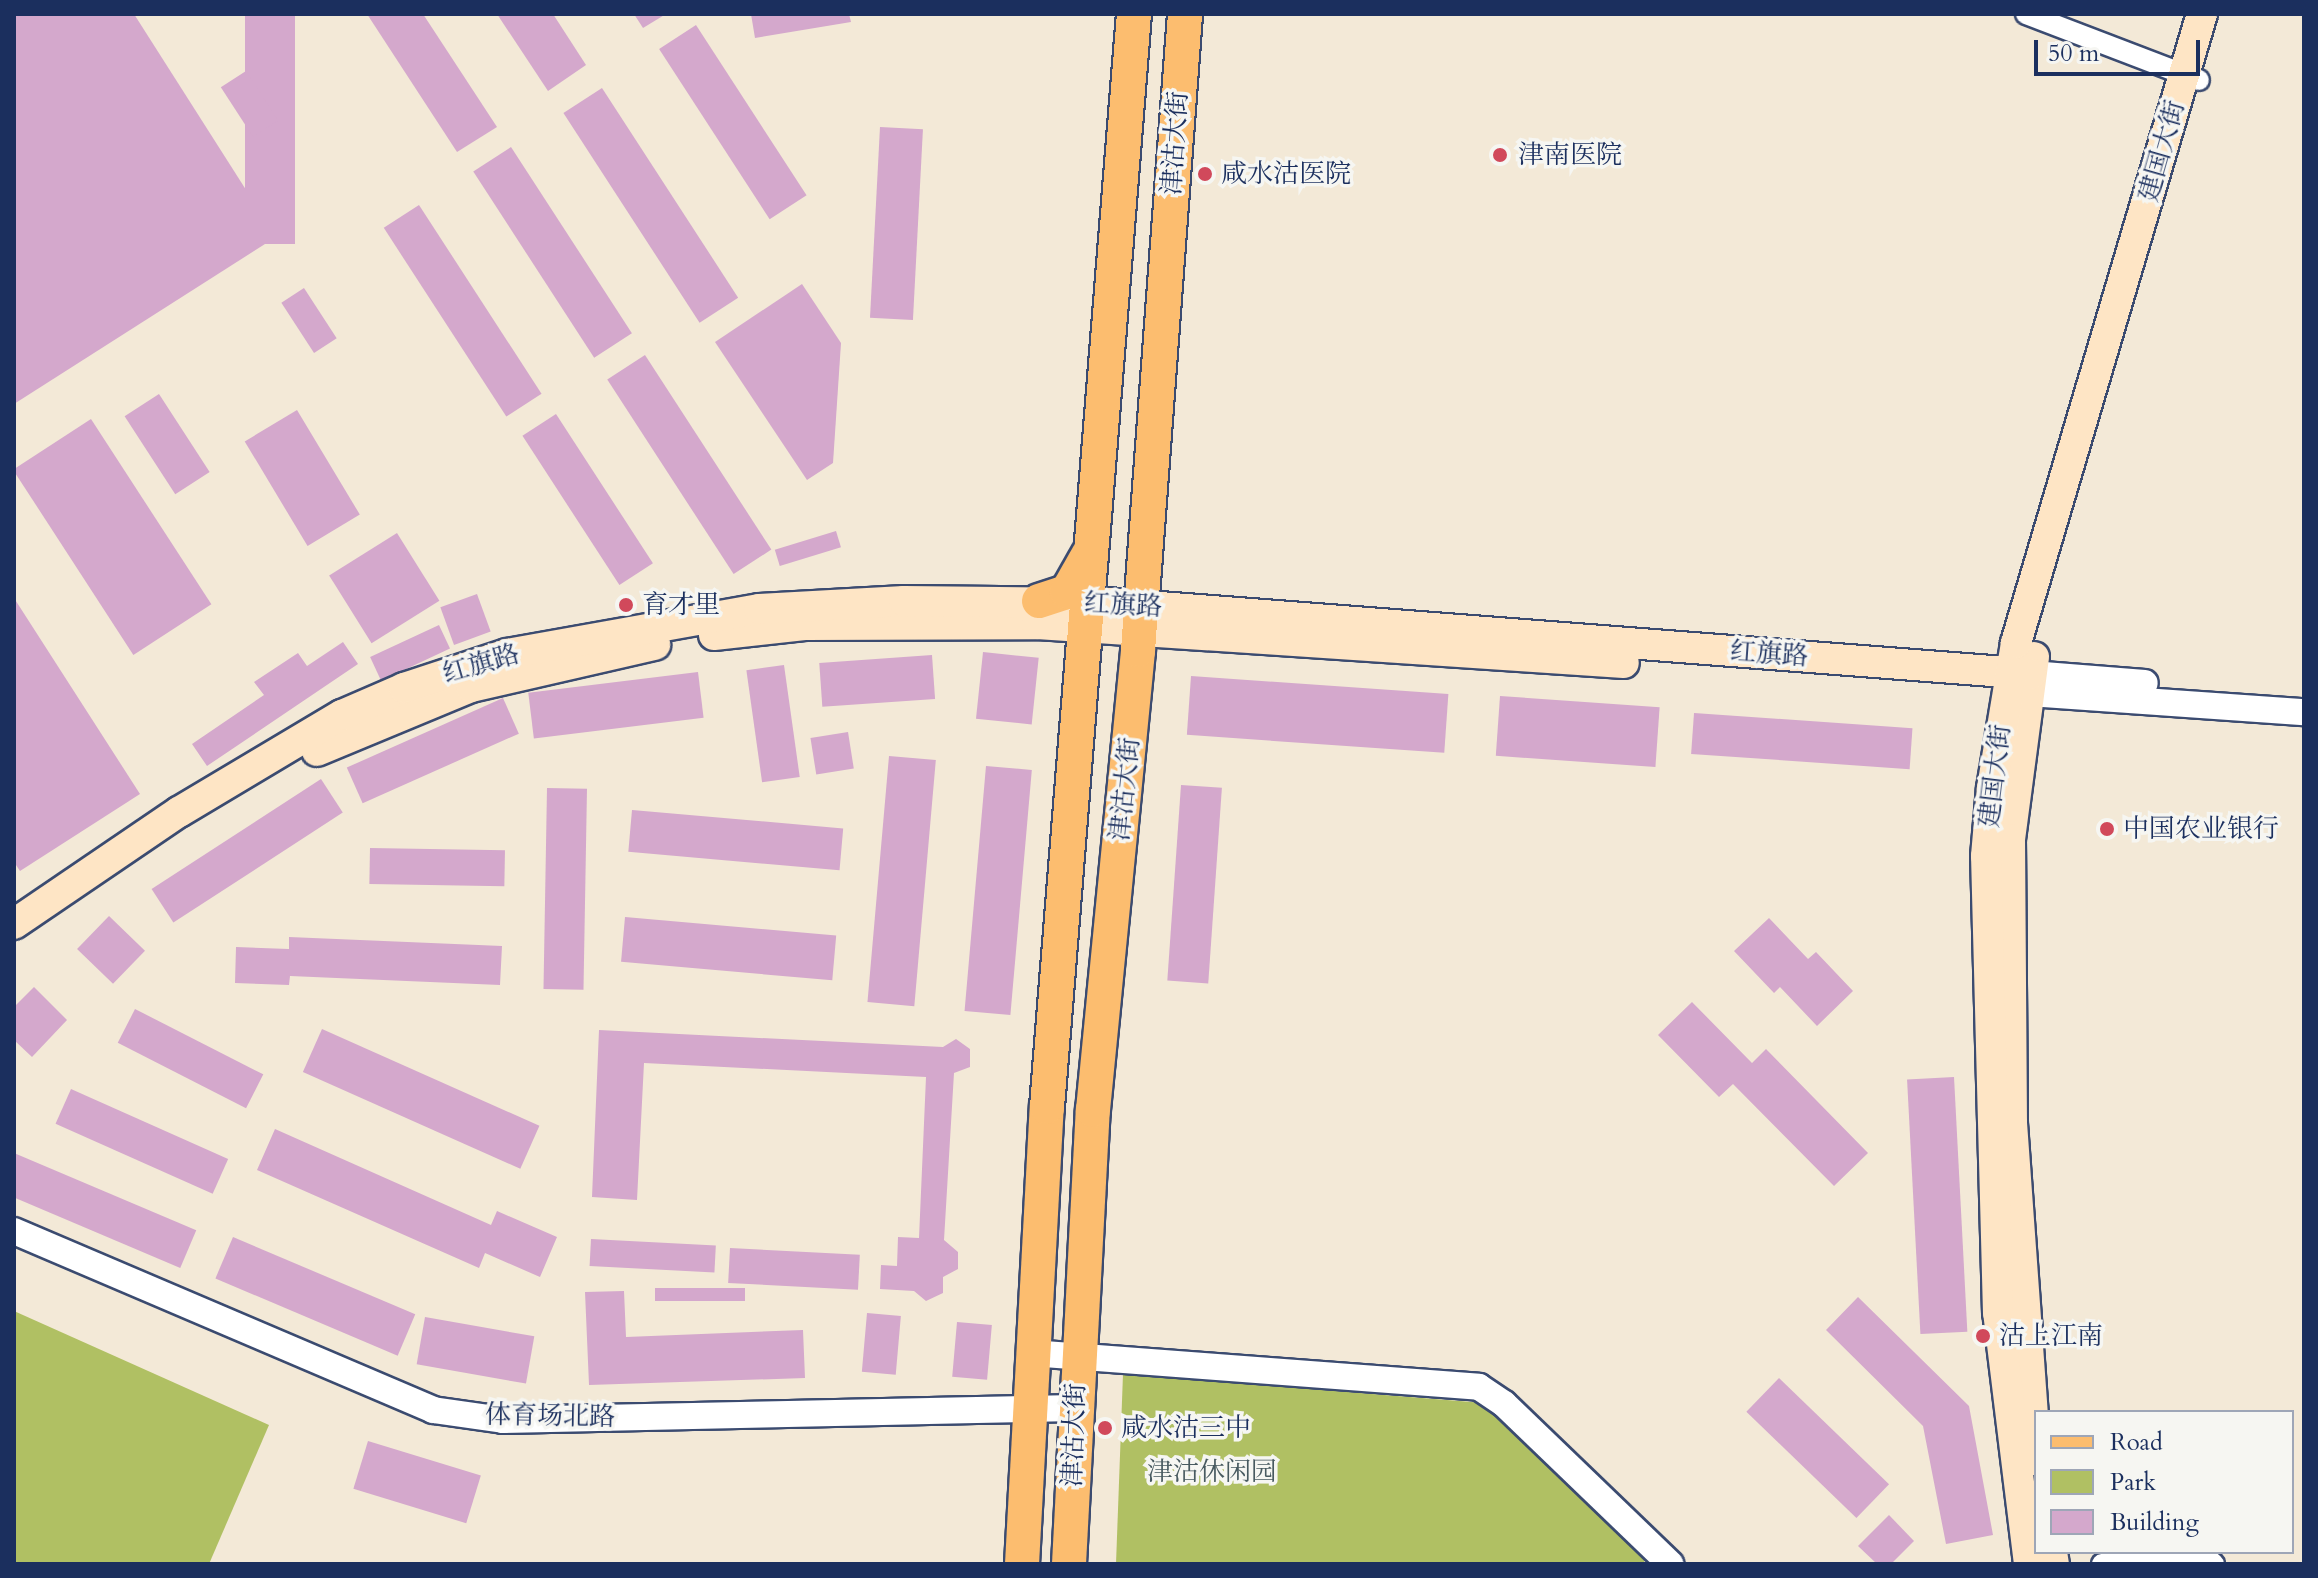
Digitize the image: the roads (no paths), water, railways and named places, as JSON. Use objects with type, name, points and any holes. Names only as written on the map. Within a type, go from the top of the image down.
[{"type":"main road","name":"津沽大街","points":[[1069,1564],[1077,1355],[1093,1110],[1108,614],[1092,543],[1134,14]]},
{"type":"main road","name":"津沽大街","points":[[1022,1564],[1031,1353],[1108,614],[1147,549],[1185,14]]},
{"type":"main road","name":"建国大街","points":[[2029,1564],[1998,1313],[1986,856],[2019,683],[2106,392],[2192,77],[2202,14]]},
{"type":"main road","name":"建国大街","points":[[2192,77],[2218,14]]},
{"type":"main road","points":[[1038,612],[1073,587],[1092,543]]},
{"type":"main road","name":"红旗路","points":[[14,924],[179,812],[329,723],[457,670],[584,637],[759,609],[1108,614],[2019,683]]},
{"type":"main road","name":"红旗路","points":[[14,944],[187,827],[332,742],[471,687],[639,648],[759,630],[1038,612]]},
{"type":"main road","name":"建国大街","points":[[2019,683],[2010,839],[2012,1123],[2034,1432]]},
{"type":"street","points":[[2026,14],[2192,77]]},
{"type":"street","name":"红旗路","points":[[2019,683],[2304,696]]},
{"type":"street","name":"红旗路","points":[[2019,683],[2304,712]]},
{"type":"street","name":"体育场北路","points":[[14,1231],[433,1410],[503,1420],[1074,1417]]},
{"type":"street","name":"体育场北路","points":[[14,1247],[362,1400],[442,1427],[512,1436],[1026,1417]]},
{"type":"street","points":[[1031,1353],[1479,1387],[1504,1404],[1670,1564]]},
{"type":"street","points":[[2102,1564],[2205,1556],[2214,1564]]},
{"type":"place","name":"津南医院","points":[[1500,155]]},
{"type":"place","name":"咸水沽医院","points":[[1205,174]]},
{"type":"place","name":"育才里","points":[[626,605]]},
{"type":"place","name":"中国农业银行","points":[[2107,829]]},
{"type":"place","name":"沽上江南","points":[[1983,1336]]},
{"type":"place","name":"咸水沽三中","points":[[1105,1428]]},
{"type":"park label","name":"津沽休闲园","points":[[1212,1472]]}]
